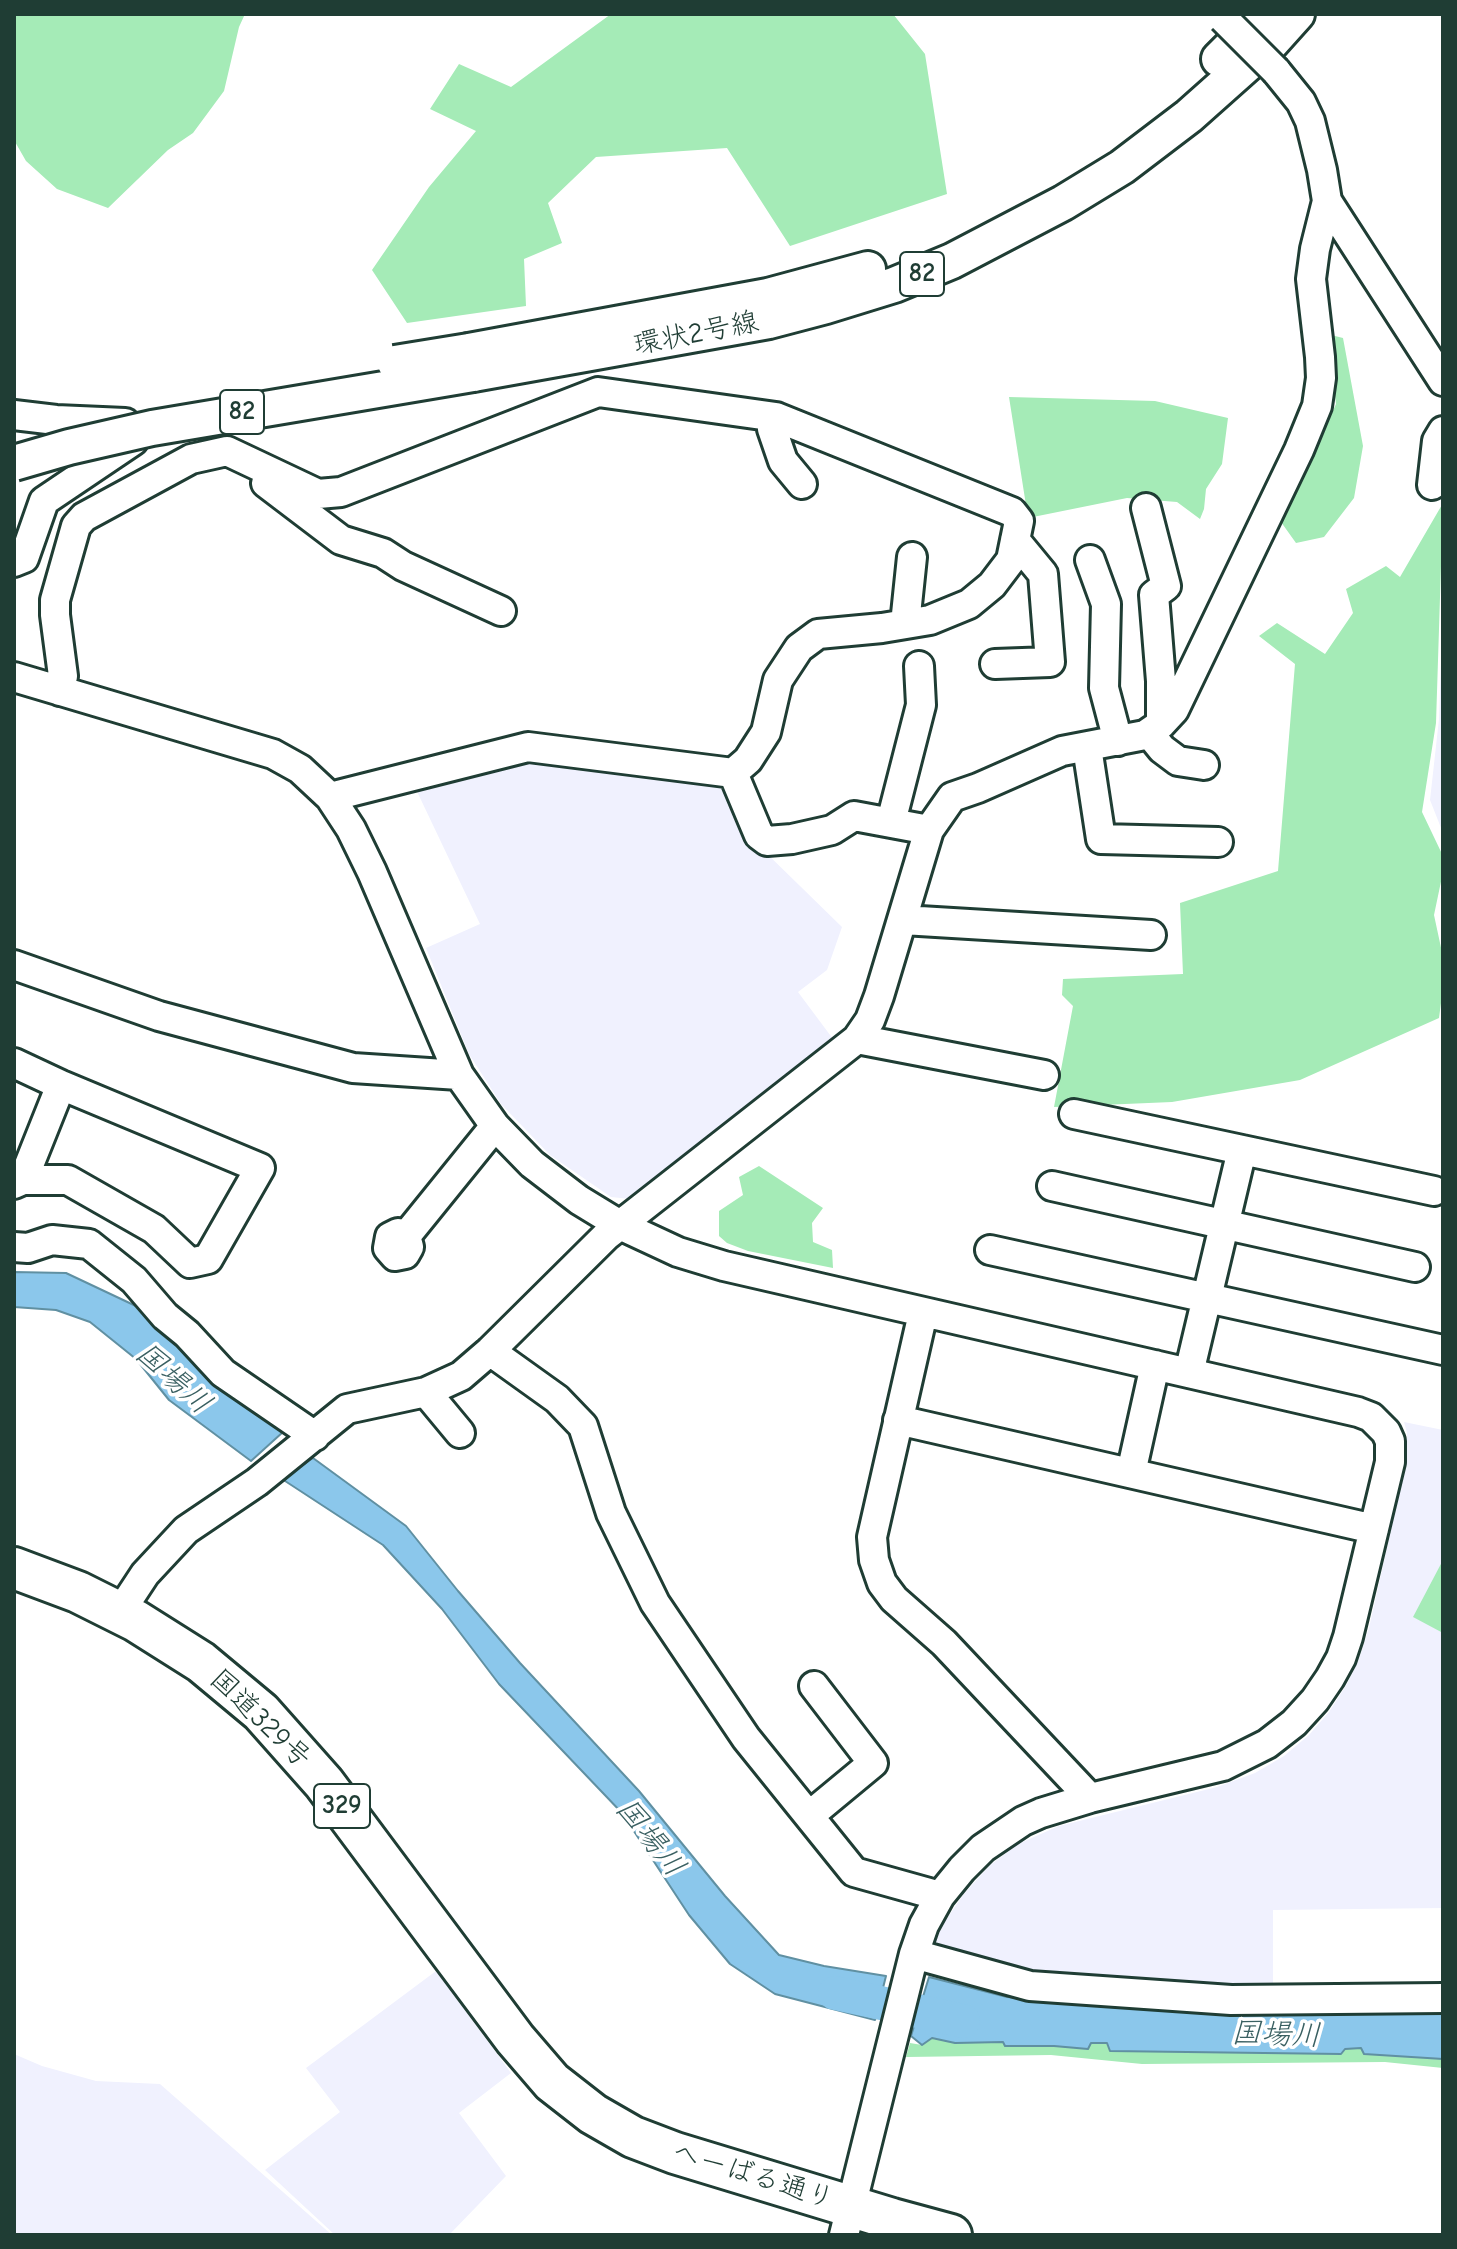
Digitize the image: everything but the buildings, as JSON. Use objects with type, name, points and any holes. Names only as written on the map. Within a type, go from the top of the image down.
[{"type":"highway","name":"国道329号","points":[[14,1568],[47,1579],[120,1612],[201,1662],[261,1712],[324,1783],[524,2050],[552,2082],[605,2121]]},
{"type":"highway","name":"へーばる通り","points":[[605,2121],[633,2137],[847,2221],[951,2235]]},
{"type":"main road","name":"環状2号線","points":[[14,463],[152,428],[768,296],[870,268],[985,221],[1051,186],[1113,146],[1188,87],[1264,14]]},
{"type":"main road","name":"環状2号線","points":[[14,439],[130,409],[769,321],[894,285],[952,261],[1052,210],[1122,167],[1189,116],[1271,43],[1297,14]]},
{"type":"street","points":[[120,1612],[145,1574],[186,1530],[257,1482],[347,1409],[426,1392],[461,1376],[620,1225],[857,1039],[870,1020],[929,830],[952,797],[1062,751],[1118,741],[1155,729],[1174,710],[1299,450],[1317,406],[1321,378],[1311,279],[1327,201],[1310,121],[1301,102],[1276,71],[1221,16]]},
{"type":"street","points":[[1327,201],[1439,364]]},
{"type":"street","points":[[60,691],[63,676],[55,600],[73,533],[84,517],[191,459],[227,451],[318,494],[341,492],[598,392],[776,417],[1012,512],[1019,521],[1011,560],[992,585],[969,604],[930,620],[818,634],[799,648],[778,680],[766,732],[748,760],[733,773],[528,747],[330,797]]},
{"type":"street","points":[[14,415],[125,423],[133,441],[44,501],[24,558],[14,562]]},
{"type":"street","points":[[776,417],[772,429],[783,461],[802,484]]},
{"type":"street","points":[[1432,485],[1437,441],[1443,431]]},
{"type":"street","points":[[269,471],[265,483],[341,540],[383,553],[403,566],[501,611]]},
{"type":"street","points":[[1146,508],[1166,586],[1154,595],[1161,681],[1155,729],[1162,749],[1178,761],[1204,765]]},
{"type":"street","points":[[995,664],[1050,662],[1043,574],[1015,540]]},
{"type":"street","points":[[905,624],[912,557]]},
{"type":"street","points":[[1090,560],[1106,604],[1104,688],[1118,741]]},
{"type":"street","points":[[891,822],[921,705],[919,666]]},
{"type":"street","points":[[14,677],[273,754],[300,769],[330,797],[351,829],[459,1075],[495,1126],[532,1164],[579,1200],[620,1225],[678,1252],[724,1266],[1358,1412],[1380,1425],[1390,1441],[1391,1451],[1374,1529],[1341,1658],[1315,1700],[1294,1723],[1258,1749],[1223,1766],[1041,1813],[983,1848],[940,1896],[924,1925],[912,1961],[847,2221]]},
{"type":"street","points":[[1087,747],[1101,839],[1218,842]]},
{"type":"street","points":[[733,773],[759,835],[767,841],[832,830],[854,816],[929,830]]},
{"type":"street","points":[[903,920],[1151,935]]},
{"type":"street","points":[[14,965],[159,1016],[353,1068],[459,1075]]},
{"type":"street","points":[[857,1039],[1044,1075]]},
{"type":"street","points":[[14,1063],[260,1168],[208,1259],[190,1263],[154,1229],[68,1180],[18,1182],[61,1085]]},
{"type":"street","points":[[1074,1114],[1434,1191]]},
{"type":"street","points":[[406,1236],[495,1126]]},
{"type":"street","points":[[1189,1373],[1242,1150]]},
{"type":"street","points":[[1052,1186],[1415,1267]]},
{"type":"street","points":[[14,1247],[28,1248],[52,1240],[89,1244],[134,1280],[165,1316],[187,1334],[223,1373],[315,1436]]},
{"type":"street","points":[[990,1250],[1443,1350]]},
{"type":"street","points":[[923,1313],[872,1537],[874,1560],[882,1583],[894,1599],[944,1643],[1090,1798]]},
{"type":"street","points":[[490,1351],[557,1399],[583,1426],[611,1513],[655,1603],[746,1738],[854,1872],[940,1896]]},
{"type":"street","points":[[1131,1473],[1155,1365]]},
{"type":"street","points":[[426,1392],[460,1433]]},
{"type":"street","points":[[898,1420],[1374,1529]]},
{"type":"street","points":[[809,1816],[873,1763],[814,1686]]},
{"type":"street","points":[[912,1961],[1030,1986],[1231,2000],[1443,1998]]},
{"type":"shaded area","points":[[1443,606],[1443,833],[1430,800],[1439,719]]},
{"type":"shaded area","points":[[527,755],[734,785],[757,844],[842,927],[827,970],[798,992],[836,1043],[640,1200],[611,1197],[550,1155],[501,1104],[469,1054],[426,948],[480,924],[412,781]]},
{"type":"shaded area","points":[[1404,1422],[1443,1430],[1443,1908],[1273,1910],[1273,1988],[1016,1974],[933,1947],[939,1930],[963,1895],[989,1866],[1018,1844],[1059,1826],[1217,1787],[1255,1773],[1284,1756],[1309,1735],[1347,1684],[1369,1628],[1406,1463],[1407,1433]]},
{"type":"shaded area","points":[[436,1971],[511,2073],[459,2113],[506,2176],[449,2235],[335,2235],[265,2170],[340,2112],[306,2068]]},
{"type":"shaded area","points":[[14,2054],[42,2066],[96,2081],[160,2084],[332,2235],[14,2235]]},
{"type":"green space","points":[[14,14],[245,14],[224,91],[193,133],[168,150],[108,208],[57,189],[26,161],[14,140]]},
{"type":"green space","points":[[611,14],[893,14],[925,54],[947,194],[790,246],[727,148],[596,157],[548,203],[562,243],[524,259],[526,306],[407,323],[372,270],[429,187],[476,131],[430,109],[459,64],[511,87]]},
{"type":"green space","points":[[1327,334],[1343,338],[1363,446],[1354,498],[1324,537],[1296,543],[1281,522],[1336,404]]},
{"type":"green space","points":[[1009,397],[1155,401],[1228,418],[1222,464],[1206,489],[1200,519],[1177,502],[1127,498],[1028,518]]},
{"type":"green space","points":[[1443,503],[1436,723],[1422,812],[1443,856],[1443,872],[1434,915],[1443,957],[1439,1018],[1300,1080],[1172,1102],[1054,1107],[1073,1006],[1062,995],[1063,979],[1183,974],[1180,903],[1278,871],[1295,664],[1259,636],[1277,623],[1325,654],[1353,613],[1346,589],[1386,566],[1400,577]]},
{"type":"green space","points":[[759,1166],[823,1208],[812,1223],[813,1242],[832,1250],[833,1268],[748,1251],[727,1243],[719,1236],[719,1211],[743,1195],[739,1177]]},
{"type":"green space","points":[[1443,1560],[1443,1633],[1413,1617]]},
{"type":"green space","points":[[931,2038],[955,2043],[1004,2042],[1088,2049],[1090,2043],[1107,2043],[1110,2051],[1341,2054],[1345,2048],[1361,2048],[1365,2054],[1443,2059],[1443,2068],[1385,2062],[1142,2064],[1051,2055],[906,2057],[910,2043],[922,2045]]},
{"type":"water","points":[[14,1272],[66,1273],[138,1307],[208,1377],[283,1432],[251,1461],[169,1400],[136,1359],[90,1322],[56,1310],[14,1307]]},
{"type":"water","points":[[313,1458],[406,1526],[520,1663],[639,1791],[725,1896],[779,1955],[886,1976],[875,2020],[775,1994],[730,1964],[689,1915],[622,1813],[499,1684],[442,1609],[383,1545],[282,1479]]},
{"type":"water","points":[[929,1977],[1007,1997],[1209,2011],[1443,2006],[1443,2059],[1364,2054],[1361,2048],[1345,2049],[1341,2054],[1110,2051],[1107,2043],[1091,2043],[1088,2049],[1005,2046],[1003,2042],[955,2043],[932,2038],[922,2045],[911,2036]]},
{"type":"waterway","name":"国場川","points":[[835,1993],[963,2021]]}]
